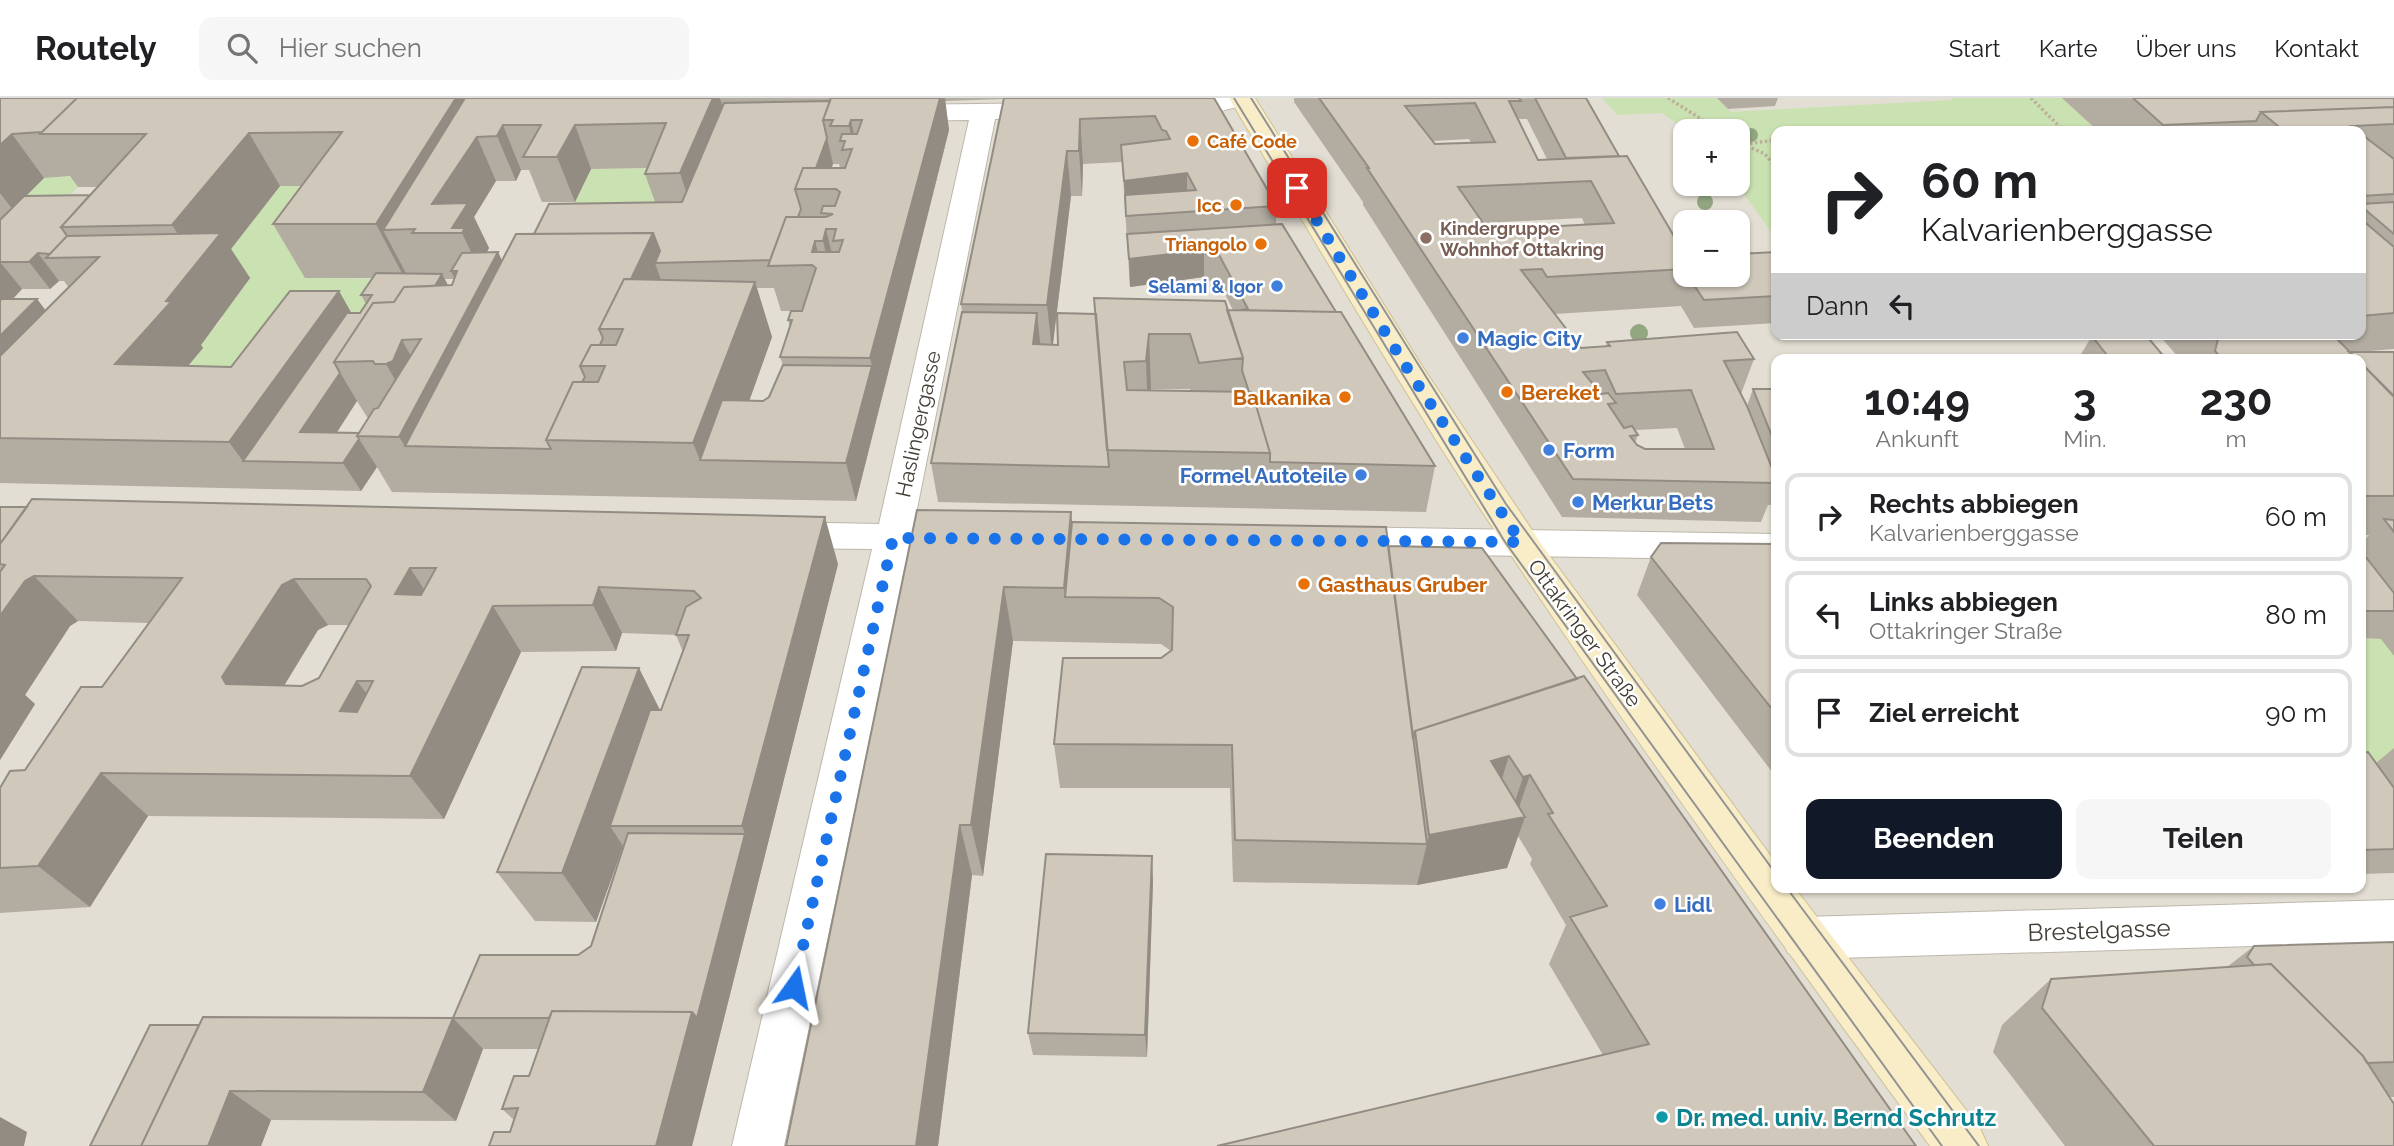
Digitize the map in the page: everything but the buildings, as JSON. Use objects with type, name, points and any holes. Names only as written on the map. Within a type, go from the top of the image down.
[{"type":"main road","name":"Ottakringer Straße","points":[[1242,98],[1407,368],[1521,542],[1771,892]]},
{"type":"main road","name":"Ottakringer Straße","points":[[1772,893],[1962,1146]]},
{"type":"street","points":[[1148,109],[1203,108],[1242,98]]},
{"type":"street","points":[[873,114],[1080,110]]},
{"type":"street","name":"Haslingergasse","points":[[758,1146],[984,112]]},
{"type":"street","points":[[740,534],[990,538]]},
{"type":"street","points":[[1297,540],[1771,547]]},
{"type":"street","name":"Brestelgasse","points":[[1804,938],[2394,922]]},
{"type":"path","points":[[1668,98],[1701,119]]},
{"type":"path","points":[[2031,98],[2059,126]]},
{"type":"path","points":[[1750,142],[1771,140]]},
{"type":"path","points":[[1750,148],[1765,154],[1771,162]]},
{"type":"shaded area","points":[[0,98],[2394,98],[2394,1146],[0,1146]]},
{"type":"green space","points":[[1602,98],[1717,98],[1731,112],[1952,100],[1951,98],[2062,98],[2093,126],[1771,126],[1771,232],[1746,196],[1750,196],[1750,119],[1673,121],[1662,113],[1617,115]]},
{"type":"green space","points":[[680,168],[660,218],[561,231],[591,169]]},
{"type":"green space","points":[[89,175],[43,225],[17,205],[44,178]]},
{"type":"green space","points":[[370,185],[306,278],[405,279],[377,322],[151,410],[202,349],[198,347],[223,318],[219,316],[208,279],[280,186]]},
{"type":"green space","points":[[2366,638],[2381,639],[2394,656],[2394,787],[2366,789]]},
{"type":"tram line","points":[[1234,98],[1505,542],[1942,1146]]},
{"type":"tram line","points":[[1251,98],[1506,504],[1771,867]]},
{"type":"tram line","points":[[1790,893],[1979,1146]]},
{"type":"place","name":"Café Code","points":[[1193,141]]},
{"type":"place","name":"Icc","points":[[1236,205]]},
{"type":"place","name":"Kindergruppe Wohnhof Ottakring","points":[[1426,238]]},
{"type":"place","name":"Triangolo","points":[[1261,244]]},
{"type":"place","name":"Selami & Igor","points":[[1277,286]]},
{"type":"place","name":"Magic City","points":[[1463,338]]},
{"type":"place","name":"Bereket","points":[[1507,392]]},
{"type":"place","name":"Balkanika","points":[[1345,397]]},
{"type":"place","name":"Form","points":[[1549,450]]},
{"type":"place","name":"Formel Autoteile","points":[[1361,475]]},
{"type":"place","name":"Merkur Bets","points":[[1578,502]]},
{"type":"place","name":"Gasthaus Gruber","points":[[1304,584]]},
{"type":"place","name":"Lidl","points":[[1660,904]]},
{"type":"place","name":"Dr. med. univ. Bernd Schrutz","points":[[1662,1117]]},
{"type":"route","points":[[794,987],[893,538],[1521,542],[1407,368],[1297,188]]}]
